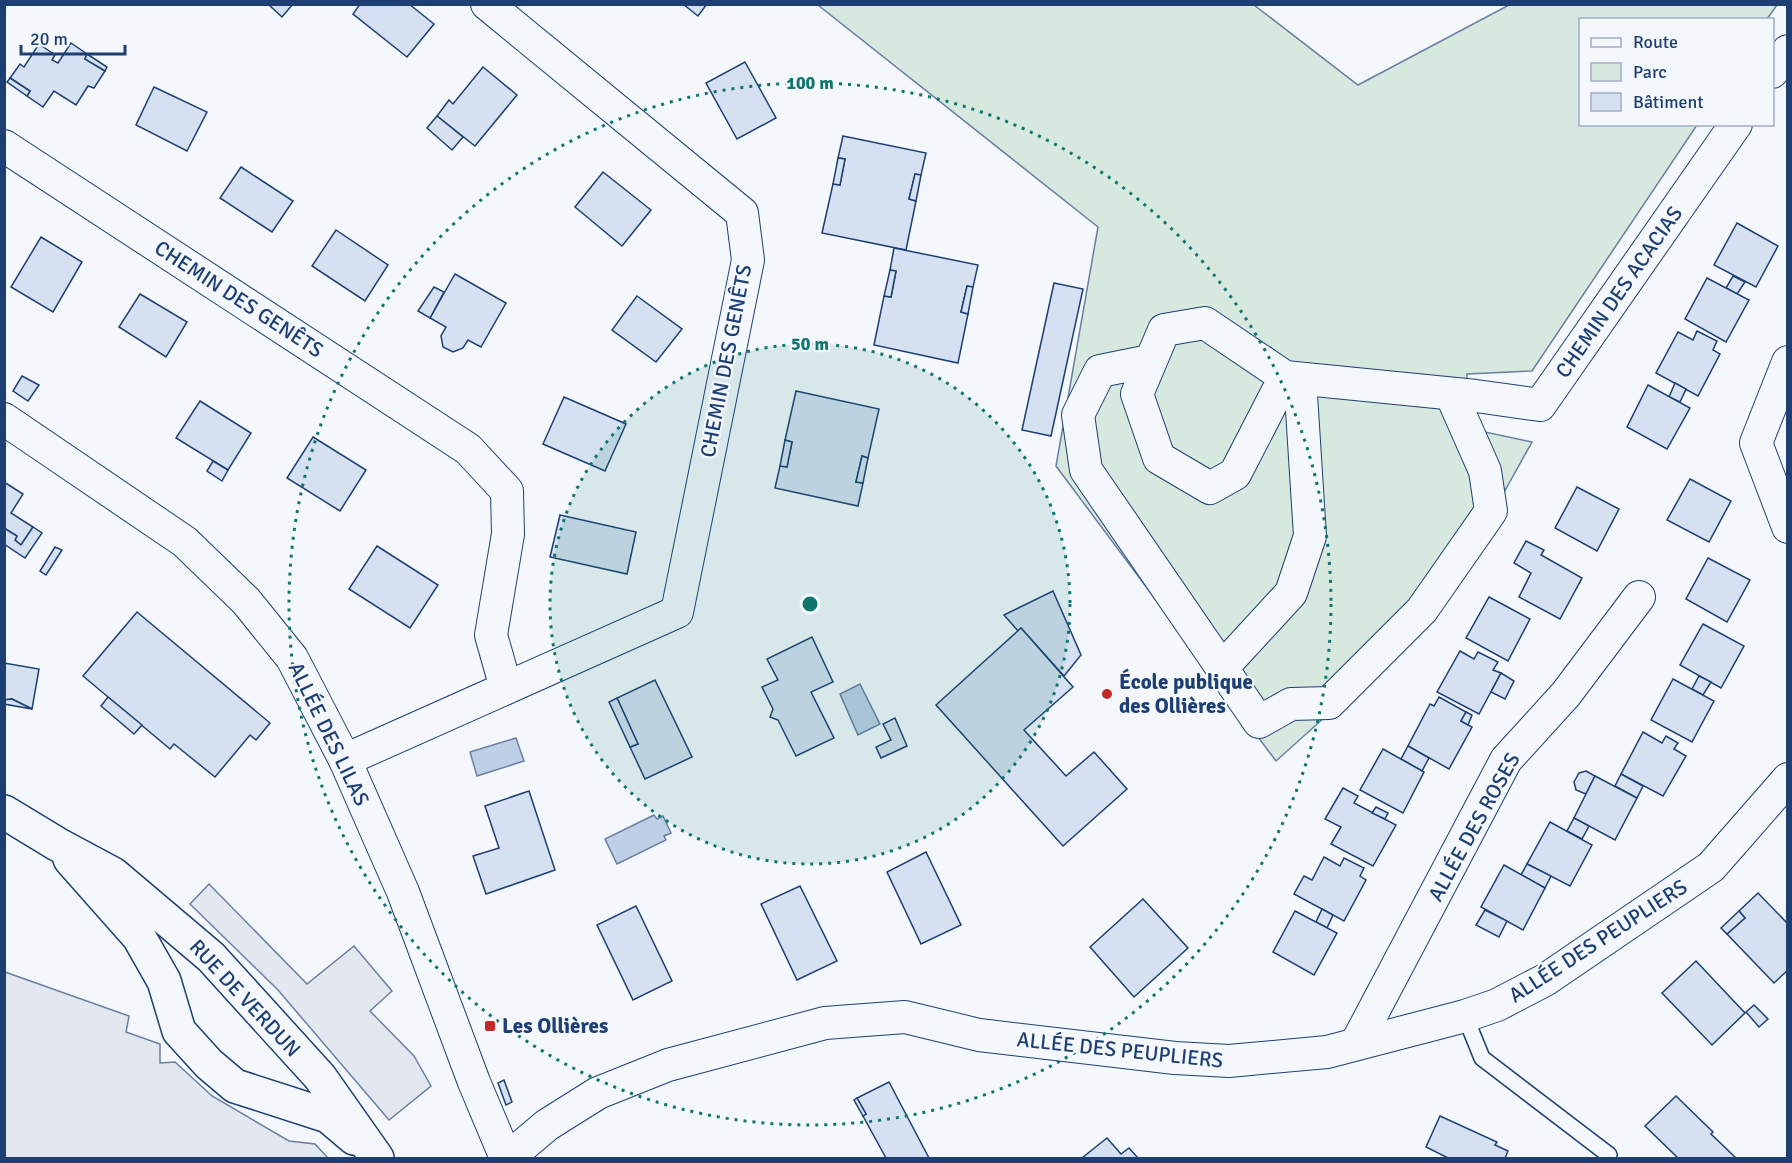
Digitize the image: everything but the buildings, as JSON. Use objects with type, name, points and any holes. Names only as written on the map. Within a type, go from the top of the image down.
[{"type":"main road","name":"RUE DE VERDUN","points":[[4,812],[113,874],[211,957],[320,1077],[376,1158]]},
{"type":"main road","name":"RUE DE VERDUN","points":[[57,844],[139,937],[164,981],[179,1031],[209,1064],[235,1086],[328,1116],[376,1158]]},
{"type":"street","name":"CHEMIN DES GENÊTS","points":[[345,760],[677,612],[748,260],[742,213],[487,4]]},
{"type":"street","points":[[1774,71],[1788,51]]},
{"type":"street","name":"CHEMIN DES ACACIAS","points":[[1463,395],[1540,405],[1735,126]]},
{"type":"street","name":"CHEMIN DES GENÊTS","points":[[4,146],[468,449],[507,491],[508,534],[491,634],[506,688]]},
{"type":"street","points":[[1150,361],[1100,371],[1078,414],[1086,470],[1259,722],[1291,704],[1329,703],[1422,610],[1491,511],[1485,471],[1463,395],[1293,378],[1205,323],[1164,330],[1137,394],[1159,458],[1210,488],[1235,474],[1293,378]]},
{"type":"street","points":[[1788,362],[1756,443],[1788,527]]},
{"type":"street","points":[[1222,668],[1291,592],[1310,536],[1293,378]]},
{"type":"street","name":"ALLÉE DES LILAS","points":[[4,420],[184,542],[246,602],[292,658],[345,760],[403,892],[474,1082],[507,1158]]},
{"type":"street","name":"ALLÉE DES ROSES","points":[[1356,1044],[1506,760],[1566,694],[1639,597]]},
{"type":"street","name":"ALLÉE DES PEUPLIERS","points":[[507,1158],[547,1125],[598,1093],[668,1065],[825,1023],[905,1017],[978,1035],[1175,1058],[1229,1061],[1327,1052],[1465,1017],[1497,1005],[1545,980],[1711,867],[1788,779]]},
{"type":"lane","points":[[1465,1017],[1482,1058],[1609,1155]]},
{"type":"green space","points":[[818,5],[1254,5],[1358,85],[1509,5],[1777,5],[1768,18],[1579,18],[1579,126],[1696,126],[1532,371],[1467,374],[1466,428],[1532,442],[1433,620],[1276,761],[1056,466],[1098,227]]},
{"type":"shaded area","points":[[209,884],[307,984],[354,946],[392,991],[370,1011],[414,1056],[431,1086],[389,1120],[278,990],[190,904]]},
{"type":"shaded area","points":[[5,972],[129,1016],[126,1032],[160,1044],[160,1063],[175,1062],[212,1096],[289,1141],[315,1144],[328,1158],[5,1158]]},
{"type":"water","points":[[860,684],[880,724],[858,735],[840,694]]},
{"type":"water","points":[[516,738],[524,761],[477,776],[470,752]]},
{"type":"water","points":[[654,815],[657,819],[663,816],[671,833],[664,836],[666,840],[617,864],[605,839]]},
{"type":"place","name":"École publique des Ollières","points":[[1107,694]]},
{"type":"place","name":"Les Ollières","points":[[490,1026]]}]
